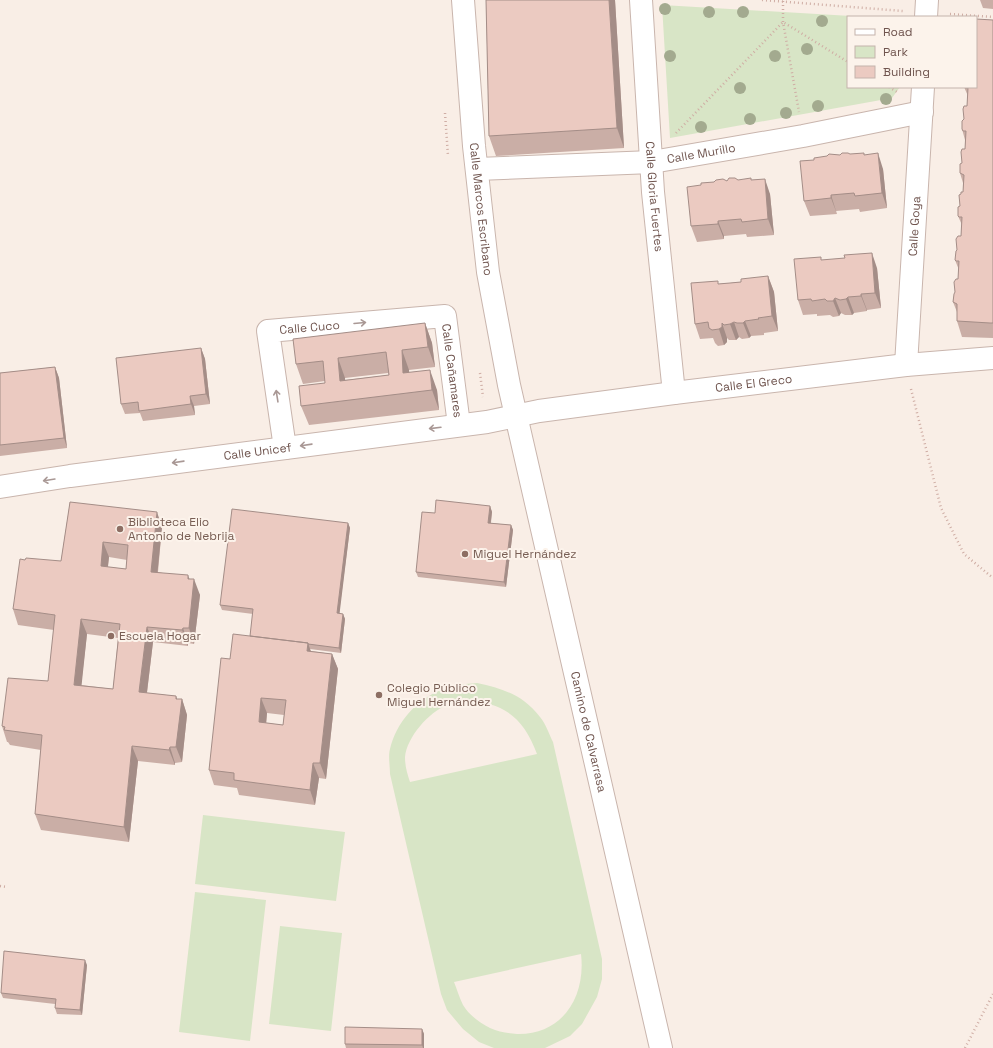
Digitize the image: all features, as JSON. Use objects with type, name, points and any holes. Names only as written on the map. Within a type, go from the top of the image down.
[{"type":"street","name":"Calle Marcos Escribano","points":[[463,0],[477,169],[488,272],[515,416]]},
{"type":"street","name":"Calle Gloria Fuertes","points":[[642,0],[653,192],[674,393]]},
{"type":"street","name":"Calle Goya","points":[[906,365],[923,88]]},
{"type":"street","name":"Calle Murillo","points":[[477,169],[652,162],[804,136],[922,112]]},
{"type":"street","name":"Calle Cañamares","points":[[445,316],[459,425]]},
{"type":"street","name":"Calle Cuco","points":[[285,448],[268,331],[445,316]]},
{"type":"street","name":"Calle El Greco","points":[[515,416],[539,411],[674,393],[906,365],[993,358]]},
{"type":"street","name":"Calle Unicef","points":[[0,487],[70,476],[459,425],[515,416]]},
{"type":"street","name":"Camino de Calvarrasa","points":[[515,416],[661,1048]]},
{"type":"path","points":[[762,0],[927,10],[976,16]]},
{"type":"path","points":[[783,2],[783,22],[804,136]]},
{"type":"path","points":[[977,16],[993,18]]},
{"type":"path","points":[[783,22],[847,61]]},
{"type":"path","points":[[672,136],[783,22]]},
{"type":"path","points":[[906,365],[941,508],[964,554],[993,578]]},
{"type":"path","points":[[0,886],[7,887]]},
{"type":"path","points":[[965,1048],[993,994]]},
{"type":"green space","points":[[662,5],[851,16],[847,16],[847,88],[899,88],[892,98],[670,138]]},
{"type":"green space","points":[[477,683],[512,694],[527,703],[534,709],[542,720],[553,742],[602,959],[602,979],[597,997],[582,1024],[570,1036],[545,1048],[494,1048],[479,1042],[463,1029],[447,1010],[441,994],[390,774],[389,755],[393,739],[402,722],[415,706],[432,694],[445,688]],"holes":[[[462,701],[489,704],[509,713],[525,730],[537,754],[410,782],[406,770],[405,757],[414,734],[426,719],[440,708]],[[581,954],[582,970],[580,984],[575,998],[568,1010],[559,1020],[547,1028],[533,1033],[506,1033],[482,1024],[465,1009],[454,982]]]},
{"type":"green space","points":[[203,815],[345,832],[336,901],[195,884]]},
{"type":"green space","points":[[195,892],[266,900],[250,1041],[179,1032]]},
{"type":"green space","points":[[280,926],[342,933],[331,1031],[269,1024]]},
{"type":"building","points":[[486,0],[609,0],[617,128],[489,136]]},
{"type":"building","points":[[977,19],[993,20],[993,323],[957,321],[957,304],[953,302],[955,292],[954,282],[958,279],[959,261],[955,260],[957,250],[956,239],[958,236],[961,236],[962,217],[958,216],[958,207],[960,206],[959,195],[963,192],[964,175],[960,173],[960,164],[962,163],[962,149],[965,149],[966,131],[963,131],[962,129],[962,121],[964,119],[964,106],[967,106],[968,88],[977,88]]},
{"type":"building","points":[[842,153],[864,153],[864,155],[878,153],[882,193],[855,196],[854,193],[831,195],[831,198],[804,201],[800,161],[814,160],[814,158],[827,156],[829,154],[840,155]]},
{"type":"building","points":[[729,178],[735,178],[738,180],[751,178],[751,180],[765,179],[768,219],[742,222],[741,219],[718,221],[718,224],[691,226],[687,187],[701,185],[701,183],[714,182],[716,180],[723,179],[727,181]]},
{"type":"building","points":[[872,253],[875,293],[861,294],[861,296],[848,297],[840,300],[835,298],[833,301],[827,301],[825,299],[812,301],[811,299],[798,300],[794,259],[821,257],[821,260],[845,258],[844,255]]},
{"type":"building","points":[[768,276],[772,316],[745,321],[743,323],[734,322],[724,325],[722,323],[722,327],[712,330],[709,328],[708,322],[695,324],[691,283],[718,281],[718,284],[741,282],[741,279]]},
{"type":"building","points":[[425,323],[428,347],[402,350],[403,373],[430,370],[432,390],[301,406],[299,386],[325,383],[323,361],[296,364],[293,339]],"holes":[[[386,352],[389,375],[340,381],[338,358]]]},
{"type":"building","points":[[201,348],[206,394],[190,396],[191,404],[139,411],[138,402],[121,404],[116,358]]},
{"type":"building","points":[[55,367],[64,438],[0,445],[0,373]]},
{"type":"building","name":"Miguel Hernández","points":[[436,500],[490,506],[488,523],[511,525],[504,582],[416,572],[422,512],[435,513]]},
{"type":"building","points":[[70,502],[157,512],[151,572],[188,575],[188,579],[194,579],[189,628],[183,628],[182,630],[147,627],[139,692],[176,696],[176,699],[182,699],[176,747],[170,747],[169,750],[132,746],[124,827],[35,814],[42,735],[4,730],[5,727],[2,726],[8,678],[48,681],[55,615],[13,609],[20,559],[25,560],[26,558],[61,561]],"holes":[[[103,542],[128,545],[126,569],[101,566]],[[81,619],[120,624],[113,689],[74,685]]]},
{"type":"building","points":[[232,509],[348,523],[337,613],[343,614],[339,648],[250,636],[253,609],[220,605]]},
{"type":"building","points":[[233,634],[308,643],[307,651],[332,654],[320,763],[313,763],[310,790],[234,780],[234,773],[209,770],[221,658],[230,659]],"holes":[[[261,698],[286,700],[283,725],[259,722]]]},
{"type":"building","points":[[4,951],[85,960],[80,1010],[55,1008],[56,999],[1,993]]},
{"type":"building","points":[[345,1027],[422,1029],[422,1045],[345,1044]]},
{"type":"place","name":"Biblioteca Elio Antonio de Nebrija","points":[[120,529]]},
{"type":"place","name":"Miguel Hernández","points":[[465,554]]},
{"type":"place","name":"Escuela Hogar","points":[[111,636]]},
{"type":"place","name":"Colegio Público Miguel Hernández","points":[[379,695]]}]
